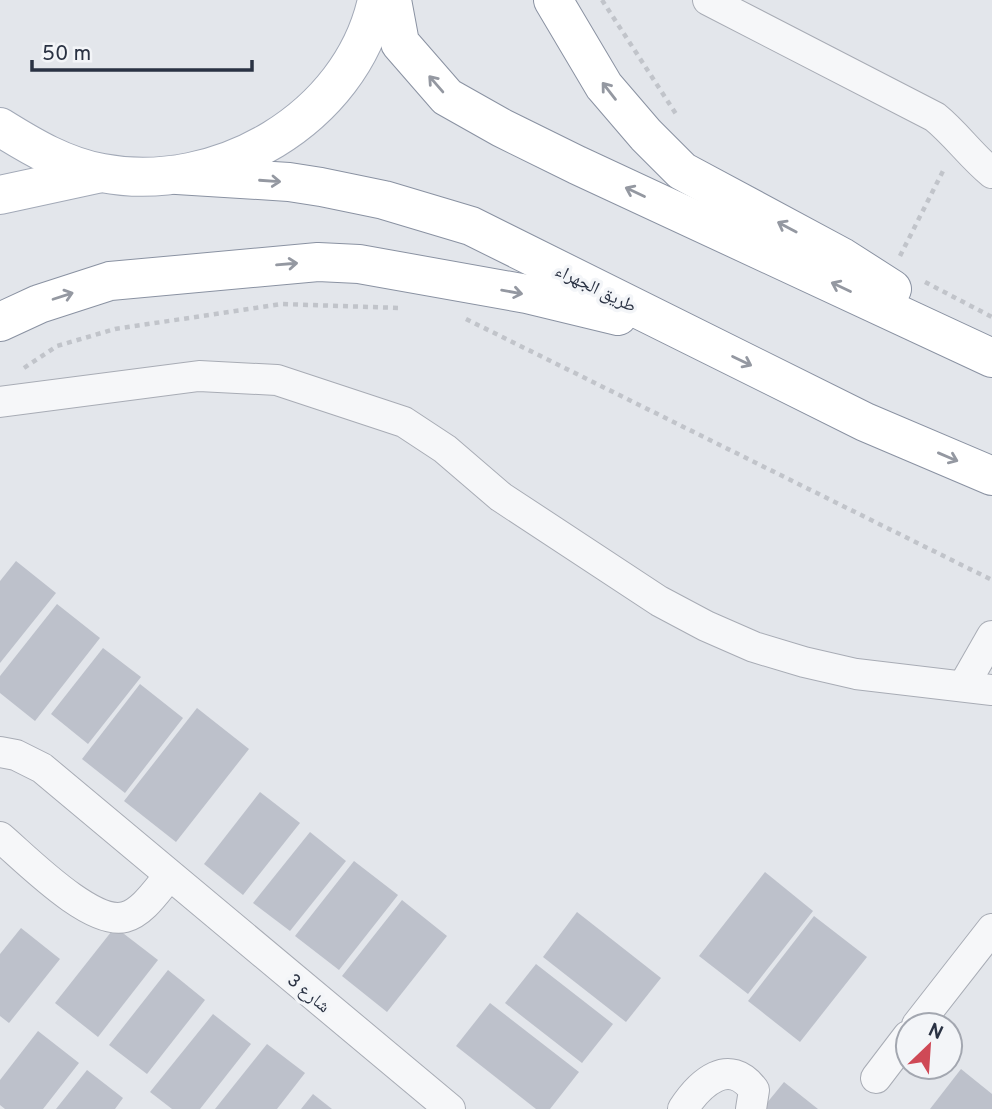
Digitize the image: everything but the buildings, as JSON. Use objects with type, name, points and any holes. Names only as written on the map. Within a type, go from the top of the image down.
[{"type":"main road","points":[[0,127],[46,155],[101,173],[139,177],[177,175],[229,162],[277,139],[318,105],[351,63],[377,0]]},
{"type":"main road","points":[[392,0],[400,43],[447,97],[502,128],[577,164],[992,358]]},
{"type":"main road","points":[[553,0],[604,86],[646,135],[682,170],[842,257],[992,351]]},
{"type":"main road","points":[[0,195],[101,173]]},
{"type":"main road","name":"طريق الجهراء","points":[[177,175],[289,182],[321,187],[383,200],[471,226],[865,422],[992,476]]},
{"type":"main road","points":[[0,323],[38,304],[110,281],[318,262],[359,264],[527,294],[681,331]]},
{"type":"street","points":[[708,0],[926,111],[944,124],[974,159],[992,173]]},
{"type":"street","points":[[0,402],[198,376],[277,380],[404,422],[445,449],[500,497],[659,601],[754,647],[804,663],[856,674],[978,687],[992,636]]},
{"type":"street","name":"شارع 3","points":[[0,752],[16,755],[42,768],[450,1109]]},
{"type":"street","points":[[0,837],[76,902],[110,918],[126,917],[135,912],[169,876]]},
{"type":"street","points":[[928,1011],[992,929]]},
{"type":"street","points":[[876,1078],[894,1054]]},
{"type":"street","points":[[683,1109],[699,1088],[726,1073],[744,1080],[754,1090],[751,1109]]},
{"type":"path","points":[[602,0],[679,119]]},
{"type":"path","points":[[895,266],[959,141]]},
{"type":"path","points":[[917,277],[992,317]]},
{"type":"path","points":[[23,369],[57,346],[115,329],[282,304],[405,308]]},
{"type":"path","points":[[459,316],[992,580]]}]
